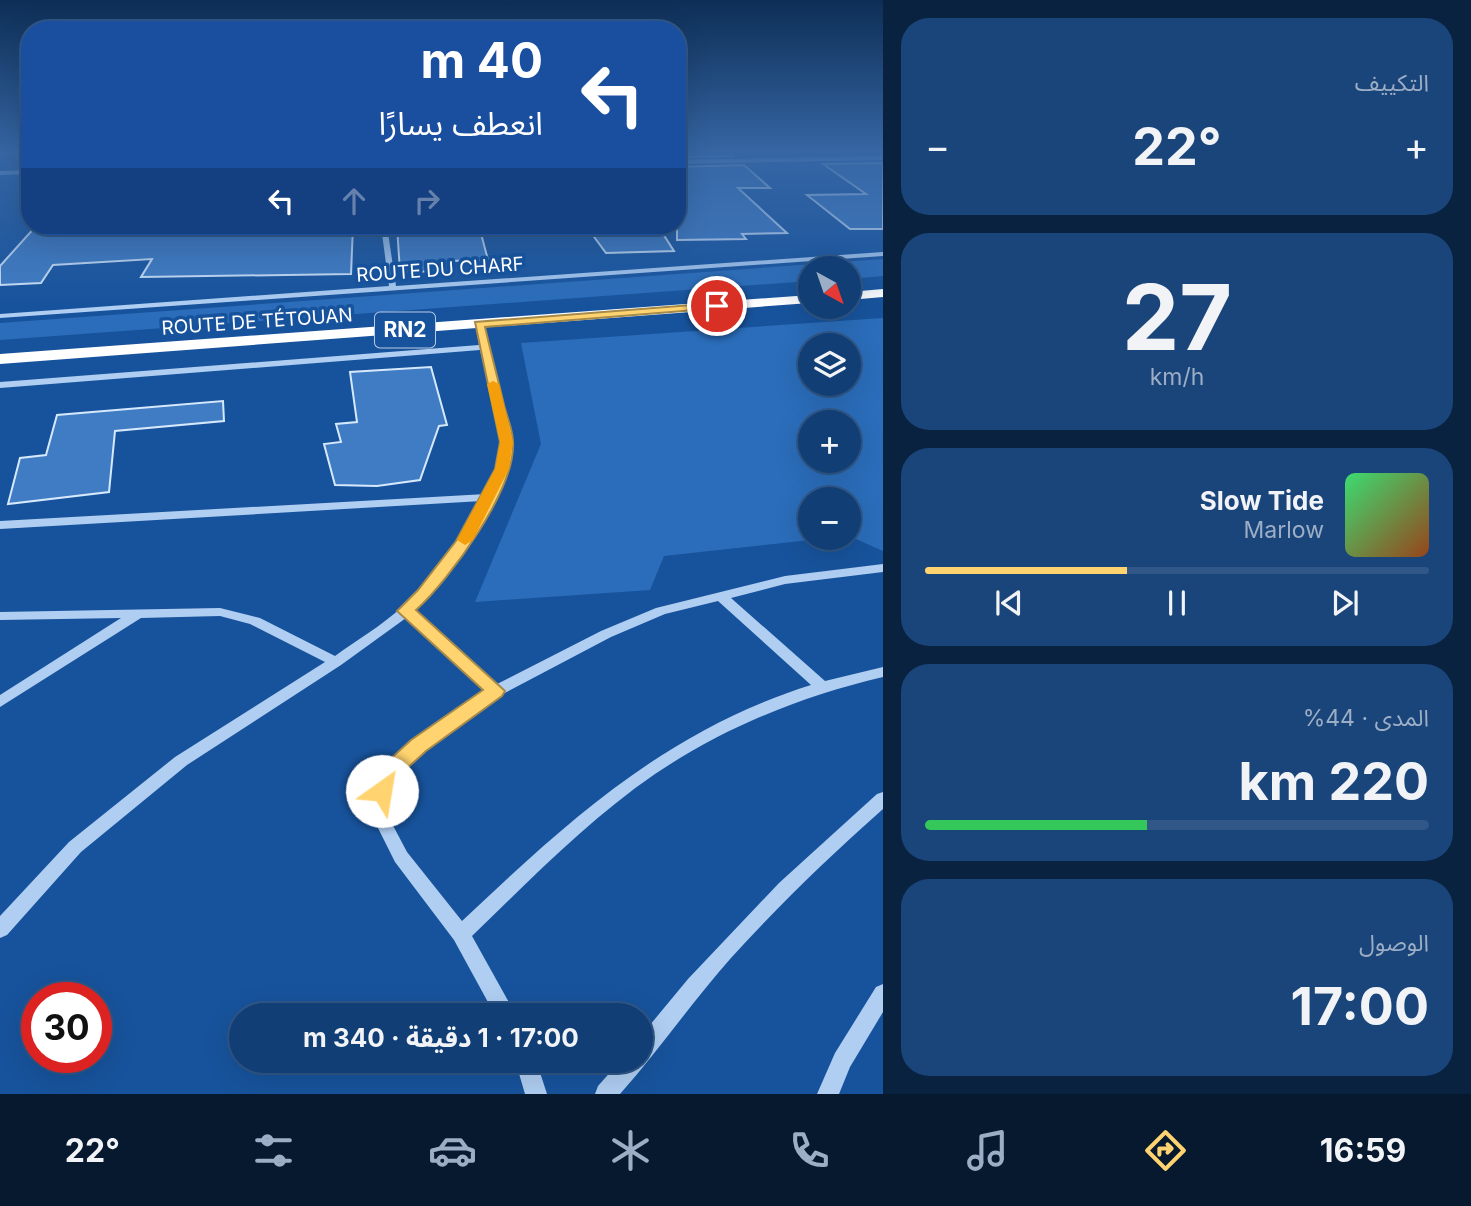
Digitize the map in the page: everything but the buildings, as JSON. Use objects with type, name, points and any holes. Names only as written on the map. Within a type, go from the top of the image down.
[{"type":"highway","points":[[861,285],[883,283]]},
{"type":"highway","name":"ROUTE DE TÉTOUAN","points":[[0,348],[798,290]]},
{"type":"highway","points":[[861,295],[883,293]]},
{"type":"highway","name":"ROUTE DE TÉTOUAN","points":[[0,359],[798,300]]},
{"type":"street","points":[[385,235],[393,289]]},
{"type":"street","name":"ROUTE DU CHARF","points":[[0,316],[883,254]]},
{"type":"street","points":[[0,929],[75,847],[181,761],[336,662],[406,611],[449,563],[490,498],[502,469],[507,442],[478,324]]},
{"type":"street","points":[[0,385],[484,347]]},
{"type":"street","points":[[0,524],[490,498]]},
{"type":"street","points":[[499,1003],[461,934],[401,857],[380,816],[382,791],[394,768],[419,745],[496,691],[617,629],[661,611],[785,580],[883,568]]},
{"type":"street","points":[[721,596],[823,688]]},
{"type":"street","points":[[0,616],[141,611],[220,612],[255,621],[336,662]]},
{"type":"street","points":[[0,702],[141,611]]},
{"type":"street","points":[[406,611],[496,691]]},
{"type":"street","points":[[461,934],[618,792],[675,753],[738,717],[823,688],[883,672]]},
{"type":"street","points":[[653,1037],[683,997],[721,955],[821,854],[883,799]]},
{"type":"street","points":[[828,1094],[842,1060],[883,994]]},
{"type":"street","points":[[529,1073],[536,1094]]},
{"type":"street","points":[[606,1094],[625,1073]]},
{"type":"shaded area","points":[[883,259],[883,276],[861,278],[861,261]]},
{"type":"shaded area","points":[[798,265],[798,282],[0,340],[0,323]]},
{"type":"shaded area","points":[[883,318],[883,551],[861,541],[861,487],[798,487],[798,541],[664,556],[650,590],[475,602],[541,444],[521,343]]},
{"type":"slow traffic","points":[[465,540],[490,498],[502,469],[507,442],[493,384]]},
{"type":"route","points":[[382,791],[394,768],[419,745],[496,691],[406,611],[424,594],[463,543],[490,498],[502,469],[507,442],[478,324],[717,306]]}]
